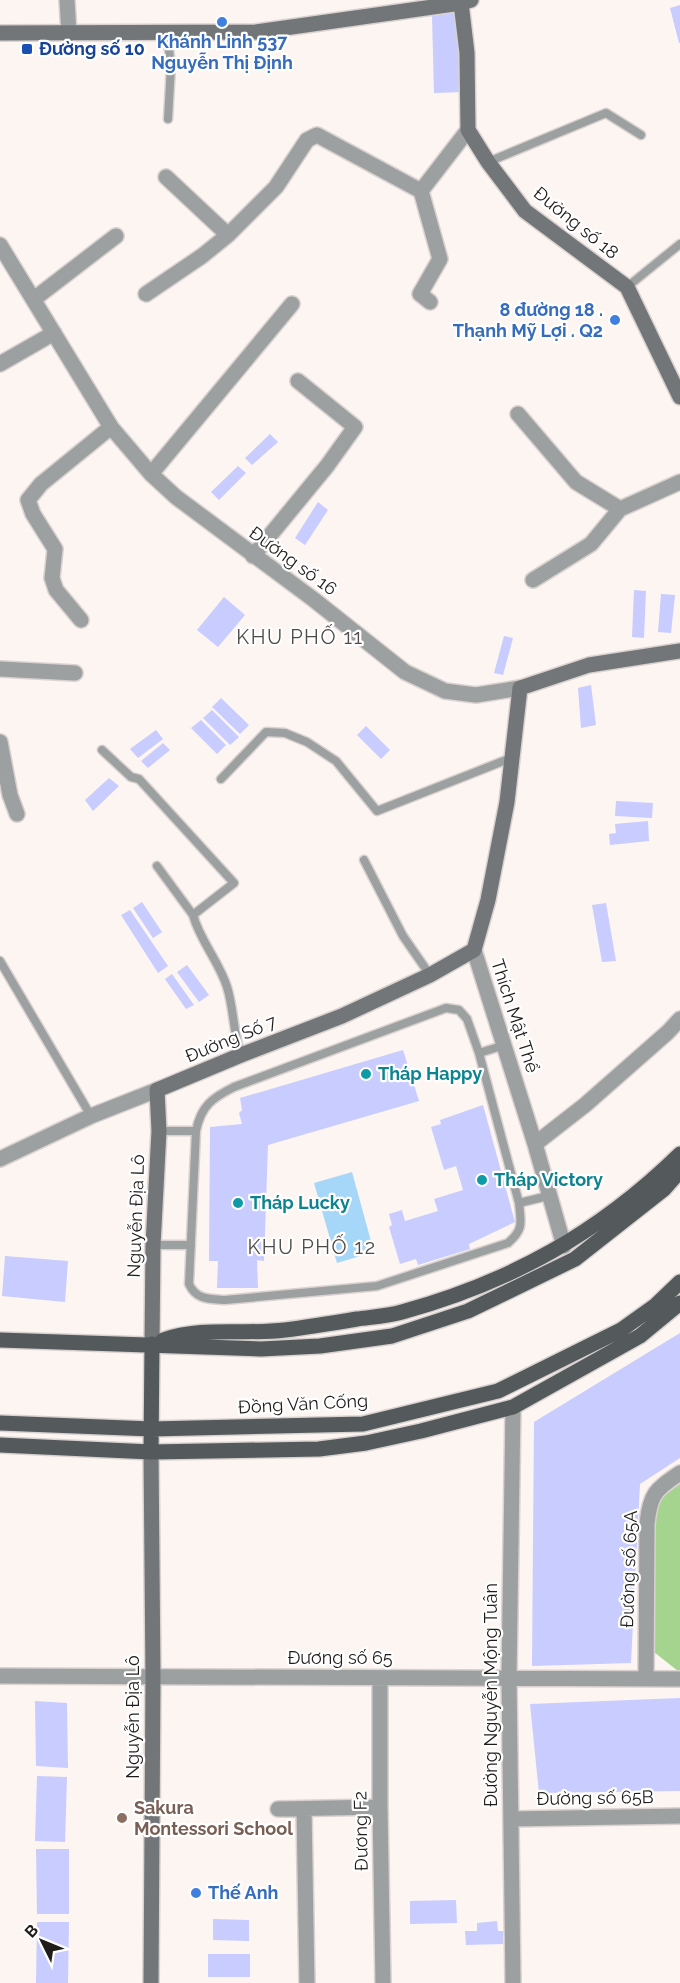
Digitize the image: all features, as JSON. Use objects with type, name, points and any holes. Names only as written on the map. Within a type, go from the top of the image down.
[{"type":"main road","points":[[152,1344],[188,1334],[283,1330],[401,1312],[487,1284],[526,1267],[564,1246],[613,1212],[680,1154]]},
{"type":"main road","points":[[0,1340],[261,1348],[320,1346],[392,1336],[468,1311],[575,1259],[664,1188],[680,1171]]},
{"type":"main road","name":"Đồng Văn Cống","points":[[0,1423],[152,1429],[363,1424],[498,1391],[621,1330],[656,1305],[680,1282]]},
{"type":"main road","points":[[0,1445],[151,1452],[319,1449],[366,1443],[513,1407],[632,1341],[680,1303]]},
{"type":"main road","points":[[151,1452],[152,1344]]},
{"type":"street","points":[[67,0],[69,34]]},
{"type":"street","points":[[0,33],[256,32],[466,2],[468,130],[421,191]]},
{"type":"street","name":"Đường số 18","points":[[468,130],[488,162],[525,211],[627,286],[680,397]]},
{"type":"street","points":[[146,294],[202,256],[228,235],[276,187],[307,140],[317,135],[421,191],[440,259],[420,294],[429,302]]},
{"type":"street","points":[[165,177],[228,235]]},
{"type":"street","points":[[34,299],[116,236]]},
{"type":"street","name":"Đường số 16","points":[[0,245],[111,427],[151,474],[176,497],[313,599],[405,672],[445,691],[476,695],[520,688],[589,665],[680,651]]},
{"type":"street","points":[[151,474],[292,304]]},
{"type":"street","points":[[0,364],[54,333]]},
{"type":"street","points":[[253,556],[327,466],[355,427],[298,381]]},
{"type":"street","points":[[518,414],[576,482],[620,509]]},
{"type":"street","points":[[81,620],[56,590],[52,578],[55,549],[33,514],[28,500],[40,484],[111,427]]},
{"type":"street","points":[[533,580],[591,544],[620,509],[680,482]]},
{"type":"street","points":[[0,669],[75,673]]},
{"type":"street","name":"Thích Mật Thể","points":[[520,688],[507,802],[488,900],[474,950],[505,1045],[564,1246]]},
{"type":"street","points":[[0,742],[10,795],[17,814]]},
{"type":"street","name":"Đường Số 7","points":[[0,1159],[91,1116],[342,1016],[430,975],[474,950]]},
{"type":"street","points":[[535,1144],[585,1104],[680,1019]]},
{"type":"street","name":"Nguyễn Địa Lô","points":[[152,1344],[153,1245],[159,1131],[157,1090]]},
{"type":"street","name":"Đường Nguyễn Mộng Tuân","points":[[513,1407],[509,1678],[513,1983]]},
{"type":"street","name":"Nguyễn Địa Lô","points":[[151,1452],[152,1983]]},
{"type":"street","name":"Đường số 65A","points":[[646,1679],[649,1504],[659,1487],[680,1473]]},
{"type":"street","name":"Đương số 65","points":[[0,1676],[680,1679]]},
{"type":"street","name":"Đương F2","points":[[380,1678],[383,1983]]},
{"type":"street","points":[[278,1809],[380,1807]]},
{"type":"street","points":[[304,1809],[307,1983]]},
{"type":"street","name":"Đường số 65B","points":[[511,1819],[680,1816]]},
{"type":"lane","points":[[167,33],[171,66],[168,119]]},
{"type":"lane","points":[[488,162],[606,112],[640,135]]},
{"type":"lane","points":[[627,286],[680,244]]},
{"type":"lane","points":[[221,780],[266,732],[285,733],[308,742],[336,761],[377,811],[511,758]]},
{"type":"lane","points":[[102,750],[131,777],[139,779],[234,883],[193,915]]},
{"type":"lane","points":[[364,860],[403,936],[430,975]]},
{"type":"lane","points":[[158,866],[193,915],[201,938],[215,960],[227,986],[234,1036],[241,1055]]},
{"type":"lane","points":[[0,961],[91,1116]]},
{"type":"lane","points":[[446,1008],[459,1010],[467,1019],[479,1053],[519,1203],[521,1225],[518,1234],[508,1243],[377,1286],[225,1300],[205,1299],[197,1295],[189,1284],[196,1131],[199,1116],[209,1102],[217,1095],[234,1087],[446,1008]]},
{"type":"lane","points":[[479,1053],[505,1045]]},
{"type":"lane","points":[[159,1131],[196,1131]]},
{"type":"lane","points":[[519,1203],[548,1196]]},
{"type":"lane","points":[[153,1245],[191,1245]]},
{"type":"green space","points":[[680,1484],[680,1671],[678,1671],[654,1652],[655,1502]]},
{"type":"water","points":[[352,1172],[374,1252],[337,1263],[314,1183]]},
{"type":"building","points":[[680,5],[680,43],[679,43],[670,8]]},
{"type":"building","points":[[458,12],[464,92],[434,93],[432,16]]},
{"type":"building","points":[[270,434],[278,442],[252,465],[245,458]]},
{"type":"building","points":[[238,466],[246,473],[219,500],[211,492]]},
{"type":"building","points":[[318,502],[328,510],[305,545],[295,538]]},
{"type":"building","points":[[634,590],[646,591],[644,638],[632,637]]},
{"type":"building","points":[[661,594],[675,595],[671,633],[658,632]]},
{"type":"building","points":[[224,597],[245,615],[218,647],[197,630]]},
{"type":"building","points":[[504,636],[513,638],[503,675],[494,673]]},
{"type":"building","points":[[591,685],[596,725],[581,728],[578,688]]},
{"type":"building","points":[[221,698],[249,725],[240,734],[212,707]]},
{"type":"building","points":[[212,710],[239,737],[230,745],[203,718]]},
{"type":"building","points":[[201,720],[226,745],[217,754],[191,728]]},
{"type":"building","points":[[366,726],[390,750],[381,759],[357,735]]},
{"type":"building","points":[[156,730],[163,739],[138,758],[130,749]]},
{"type":"building","points":[[163,743],[170,750],[148,768],[141,761]]},
{"type":"building","points":[[109,778],[119,786],[93,811],[85,800]]},
{"type":"building","points":[[616,801],[653,803],[652,818],[615,816]]},
{"type":"building","points":[[648,821],[649,841],[610,845],[609,834],[616,833],[615,824]]},
{"type":"building","points":[[142,902],[162,932],[153,938],[133,908]]},
{"type":"building","points":[[606,903],[616,961],[602,962],[592,905]]},
{"type":"building","points":[[130,910],[168,966],[158,973],[121,915]]},
{"type":"building","points":[[187,965],[209,995],[199,1002],[177,972]]},
{"type":"building","points":[[172,974],[194,1005],[186,1009],[165,979]]},
{"type":"building","points":[[403,1050],[419,1101],[268,1145],[264,1261],[257,1260],[258,1288],[217,1288],[218,1261],[209,1261],[210,1127],[242,1124],[239,1113],[242,1110],[240,1098]]},
{"type":"building","name":"Tháp Victory","points":[[483,1105],[515,1222],[469,1244],[470,1249],[418,1265],[416,1259],[400,1264],[389,1227],[392,1225],[389,1214],[402,1210],[405,1221],[438,1211],[434,1199],[463,1190],[456,1166],[444,1170],[431,1127],[441,1124],[440,1120]]},
{"type":"building","points":[[5,1256],[68,1261],[65,1302],[2,1296]]},
{"type":"building","points":[[680,1333],[680,1458],[640,1484],[631,1663],[532,1666],[534,1422]]},
{"type":"building","points":[[680,1698],[680,1791],[539,1793],[530,1704]]},
{"type":"building","points":[[35,1701],[67,1703],[68,1768],[36,1766]]},
{"type":"building","points":[[37,1776],[67,1777],[65,1842],[35,1841]]},
{"type":"building","points":[[36,1849],[69,1849],[69,1914],[37,1914]]},
{"type":"building","points":[[456,1900],[457,1923],[410,1924],[410,1901]]},
{"type":"building","points":[[213,1919],[249,1920],[249,1941],[213,1940]]},
{"type":"building","points":[[497,1921],[498,1931],[503,1931],[503,1944],[466,1945],[465,1931],[477,1931],[477,1923]]},
{"type":"building","points":[[37,1922],[69,1922],[68,1983],[36,1983]]},
{"type":"building","points":[[208,1954],[250,1954],[250,1977],[208,1977]]},
{"type":"place","name":"Khánh Linh 537 Nguyễn Thị Định","points":[[222,22]]},
{"type":"place","name":"Đường số 10","points":[[27,49]]},
{"type":"place","name":"8 đường 18 . Thạnh Mỹ Lợi . Q2","points":[[615,320]]},
{"type":"place","name":"Tháp Happy","points":[[366,1074]]},
{"type":"place","name":"Tháp Victory","points":[[482,1180]]},
{"type":"place","name":"Tháp Lucky","points":[[238,1203]]},
{"type":"place","name":"Sakura Montessori School","points":[[122,1818]]},
{"type":"place","name":"Thế Anh","points":[[196,1893]]},
{"type":"district","name":"KHU PHỐ 11","points":[[300,637]]},
{"type":"district","name":"KHU PHỐ 12","points":[[312,1247]]}]
